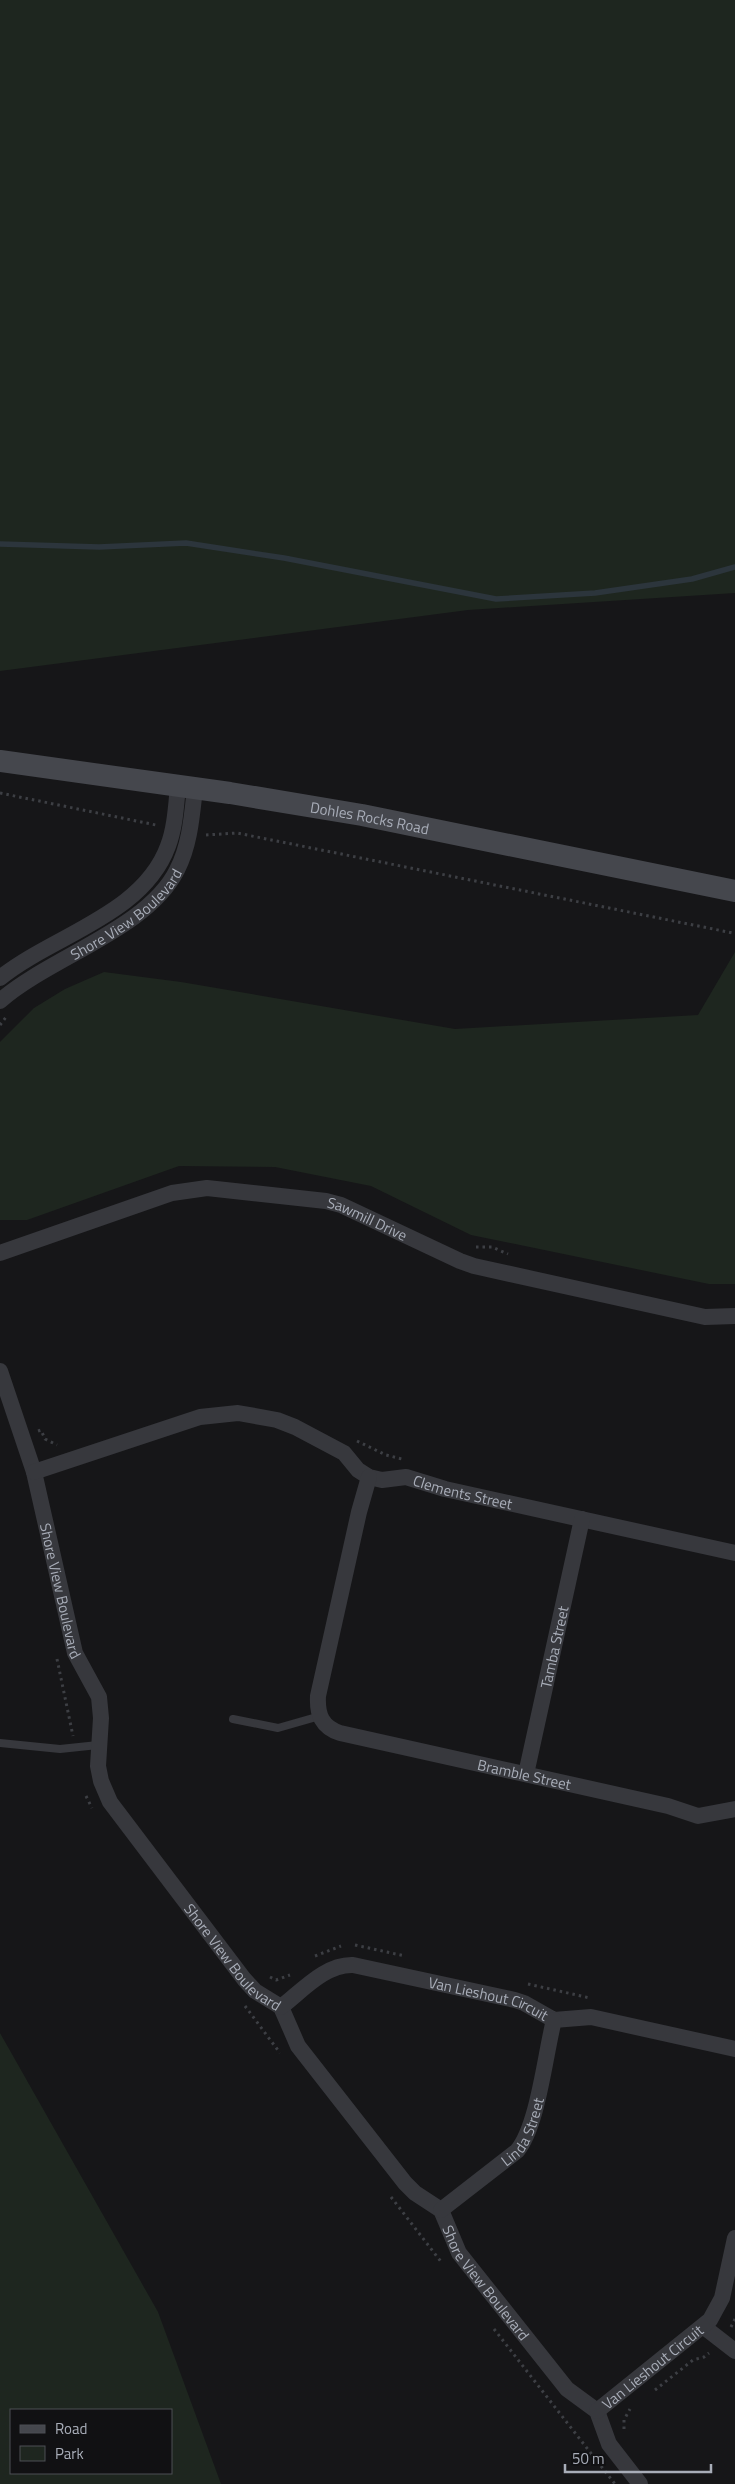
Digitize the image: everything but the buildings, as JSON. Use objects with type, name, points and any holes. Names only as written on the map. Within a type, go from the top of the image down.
[{"type":"street","name":"Dohles Rocks Road","points":[[0,761],[362,814],[735,891]]},
{"type":"street","name":"Shore View Boulevard","points":[[0,978],[16,965],[124,903],[147,884],[163,860],[187,787]]},
{"type":"street","name":"Shore View Boulevard","points":[[0,1001],[30,978],[132,919],[159,896],[178,870],[186,850],[187,787]]},
{"type":"street","name":"Sawmill Drive","points":[[0,1253],[172,1193],[207,1188],[326,1201],[356,1211],[474,1266],[704,1317],[735,1316]]},
{"type":"street","name":"Shore View Boulevard","points":[[0,1371],[34,1472],[75,1653],[99,1697],[101,1718],[98,1745],[101,1781],[110,1802],[124,1824],[244,1979],[255,1991],[281,2006],[293,2038],[306,2058],[405,2183],[415,2193],[441,2210],[459,2253],[566,2389],[597,2411]]},
{"type":"street","points":[[34,1472],[200,1417],[238,1413],[277,1420],[295,1427],[344,1453],[358,1470],[370,1477],[358,1512],[318,1696],[320,1716]]},
{"type":"street","name":"Clements Street","points":[[370,1477],[382,1480],[406,1477],[445,1488],[735,1553]]},
{"type":"street","name":"Tamba Street","points":[[526,1774],[582,1519]]},
{"type":"street","name":"Bramble Street","points":[[320,1716],[326,1726],[340,1733],[668,1806],[698,1816],[735,1808]]},
{"type":"street","name":"Van Lieshout Circuit","points":[[281,2006],[327,1972],[346,1965],[515,2000],[554,2020],[591,2017],[735,2049]]},
{"type":"street","name":"Linda Street","points":[[441,2210],[517,2151],[524,2143],[530,2126],[554,2020]]},
{"type":"street","name":"Van Lieshout Circuit","points":[[597,2411],[704,2327],[716,2312],[722,2298],[735,2238]]},
{"type":"street","points":[[704,2327],[735,2351]]},
{"type":"street","points":[[597,2411],[609,2444],[640,2484]]},
{"type":"lane","points":[[233,1719],[278,1728],[320,1716]]},
{"type":"lane","points":[[0,1743],[60,1749],[98,1745]]},
{"type":"path","points":[[0,793],[164,827]]},
{"type":"path","points":[[156,833],[157,825]]},
{"type":"path","points":[[198,833],[208,835],[237,833],[732,933]]},
{"type":"path","points":[[35,1432],[41,1430],[49,1441],[63,1445]]},
{"type":"path","points":[[351,1437],[386,1455],[404,1459]]},
{"type":"path","points":[[239,1999],[284,2058]]},
{"type":"path","points":[[389,2194],[444,2265]]},
{"type":"path","points":[[730,2329],[735,2322]]},
{"type":"path","points":[[493,2327],[615,2484]]},
{"type":"path","points":[[648,2395],[693,2360],[704,2357],[710,2352]]},
{"type":"path","points":[[624,2431],[626,2415],[634,2406]]},
{"type":"path","points":[[597,2461],[602,2457]]},
{"type":"green space","points":[[0,0],[735,0],[735,593],[468,610],[0,671]]},
{"type":"green space","points":[[735,952],[735,1284],[709,1284],[471,1235],[371,1186],[275,1167],[179,1166],[27,1220],[0,1220],[0,1042],[34,1008],[65,989],[104,972],[181,982],[455,1029],[698,1015]]},
{"type":"green space","points":[[0,2033],[158,2312],[221,2484],[0,2484]]},
{"type":"waterway","points":[[0,544],[99,547],[186,543],[284,558],[496,599],[595,593],[692,579],[735,567]]}]
